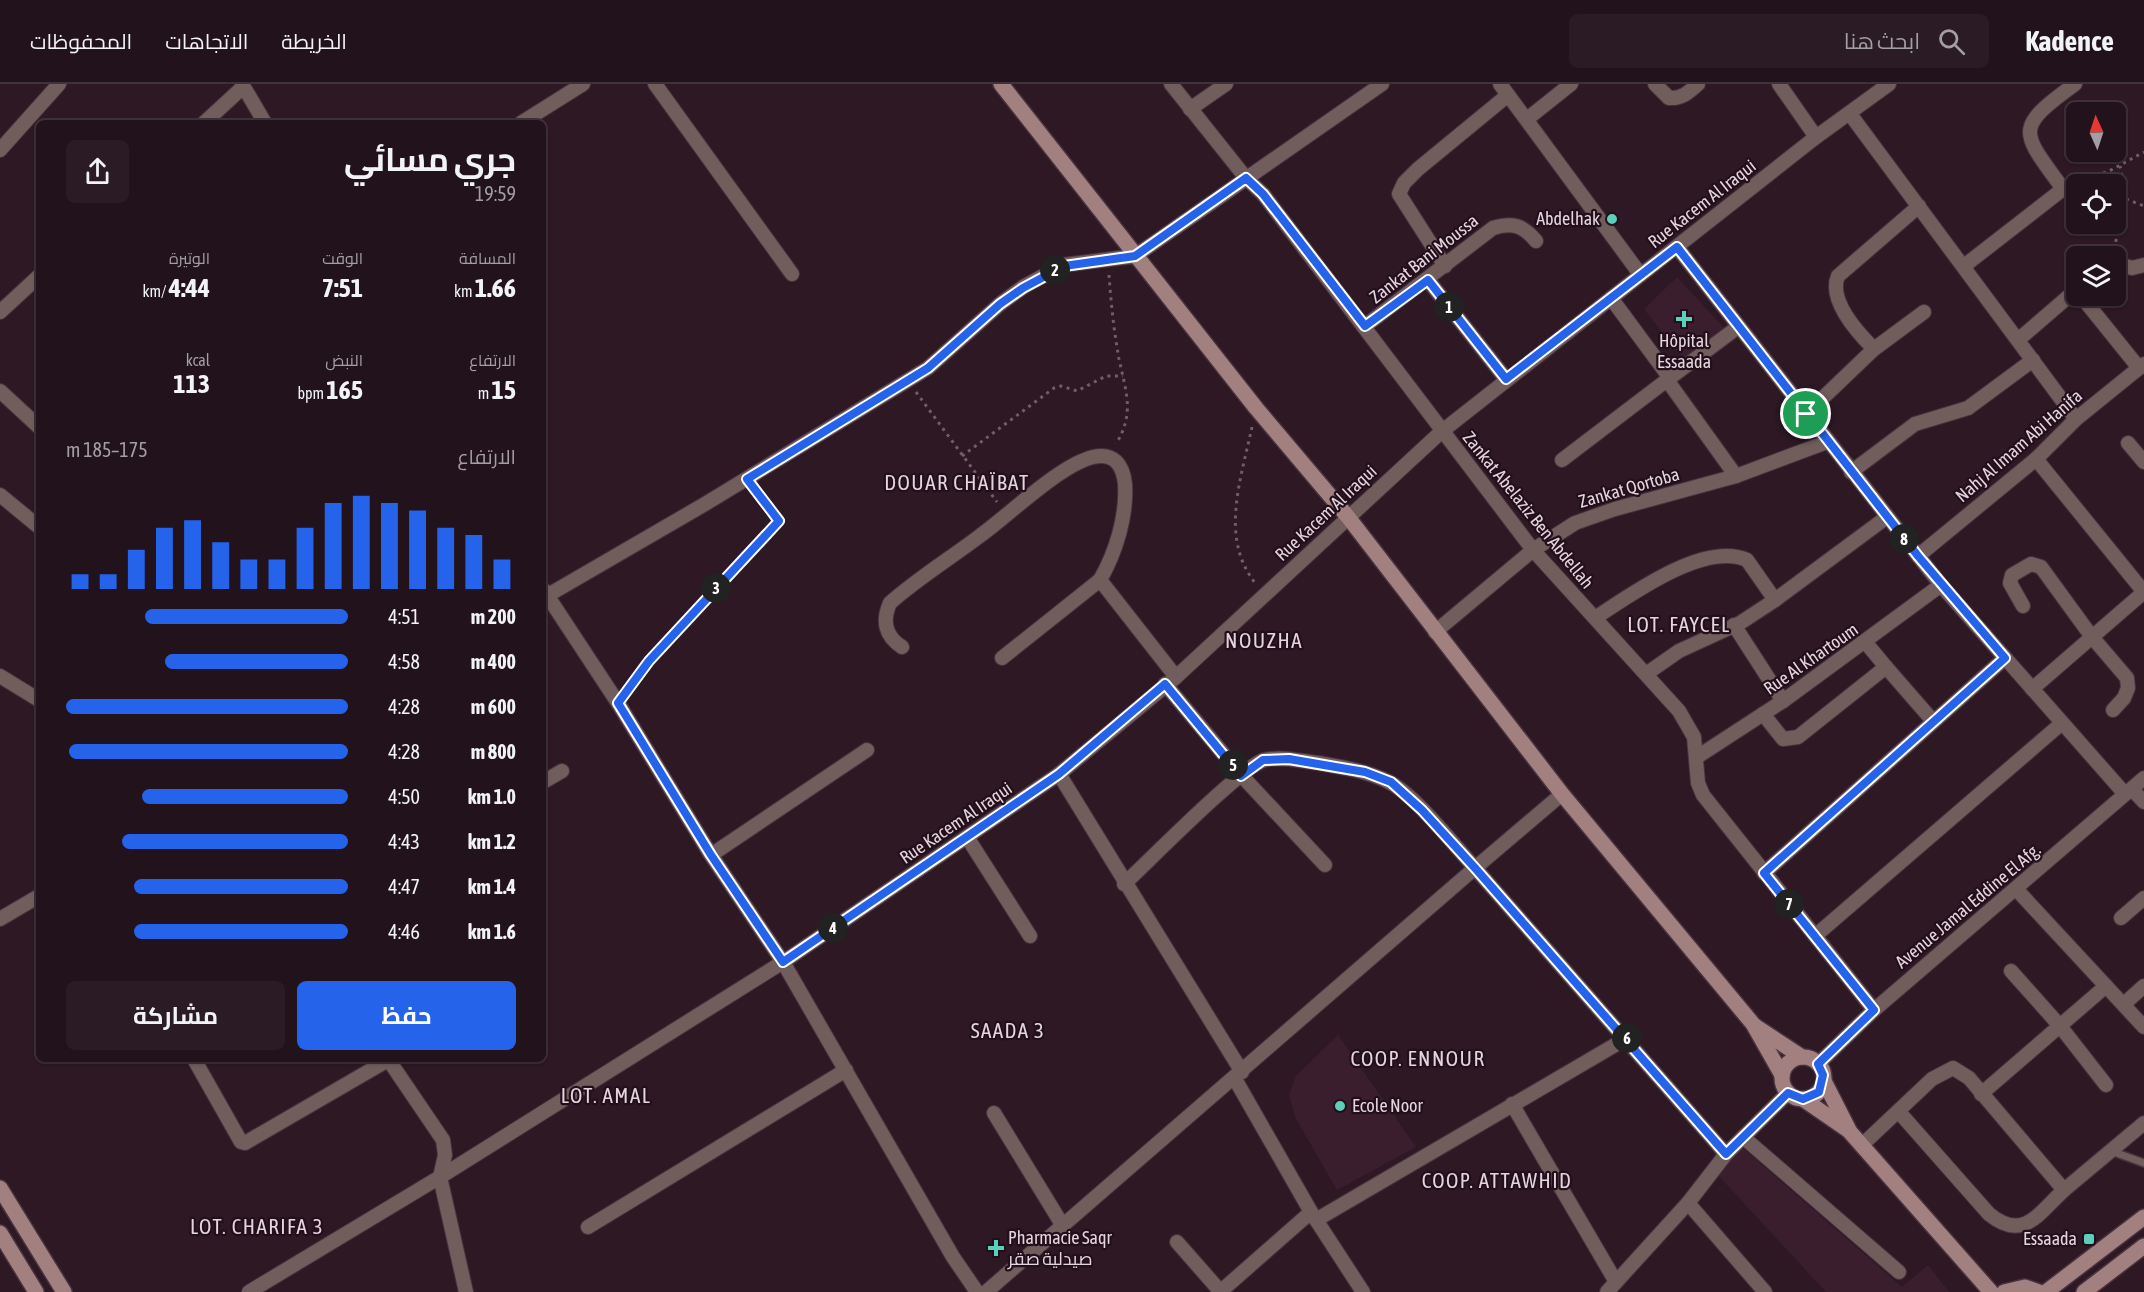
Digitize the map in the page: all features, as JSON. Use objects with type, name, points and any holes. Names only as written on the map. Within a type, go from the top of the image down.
[{"type":"street","points":[[0,150],[59,84]]},
{"type":"street","points":[[526,120],[583,84]]},
{"type":"street","points":[[655,84],[792,274]]},
{"type":"street","points":[[1001,84],[1256,408],[1348,517],[1562,794],[1753,1024],[1782,1076],[1788,1093],[1803,1099],[1850,1132],[1990,1292]]},
{"type":"street","name":"Zankat Abelaziz Ben Abdellah","points":[[1171,84],[1246,178],[1263,194],[1533,550],[1646,674],[1689,726],[1694,737],[1698,783],[1703,795],[1874,1010]]},
{"type":"street","points":[[1190,109],[1226,84]]},
{"type":"street","points":[[546,593],[747,479],[928,368],[1000,304],[1023,288],[1064,266],[1135,256],[1382,84]]},
{"type":"street","points":[[1527,119],[1571,84]]},
{"type":"street","points":[[1655,84],[1669,98],[1675,99],[1698,84]]},
{"type":"street","points":[[1779,84],[1816,137]]},
{"type":"street","name":"Rue Kacem Al Iraqui","points":[[249,1292],[440,1177],[783,962],[1059,774],[1170,680],[1442,432],[1506,379],[1816,137],[1890,84]]},
{"type":"street","points":[[1964,266],[2062,189],[2031,144],[2028,135],[2031,125],[2043,107],[2074,84]]},
{"type":"street","points":[[207,120],[242,85],[263,120]]},
{"type":"street","points":[[1445,266],[1399,194],[1404,183],[1418,169],[1504,89],[1640,274]]},
{"type":"street","points":[[1850,114],[2076,419]]},
{"type":"street","points":[[1874,349],[1843,308],[1834,285],[1845,267],[1919,206]]},
{"type":"street","name":"Zankat Bani Moussa","points":[[1365,326],[1493,228],[1506,224],[1520,226],[1536,241]]},
{"type":"street","points":[[1677,247],[1827,442],[1941,585],[2062,723],[2128,792],[2144,802]]},
{"type":"street","points":[[2126,266],[2132,268],[2144,265]]},
{"type":"street","points":[[0,312],[36,279]]},
{"type":"street","points":[[1428,280],[1506,379]]},
{"type":"street","points":[[1611,298],[1736,476]]},
{"type":"street","points":[[2018,340],[2066,299]]},
{"type":"street","points":[[2090,306],[2142,366]]},
{"type":"street","points":[[1806,414],[1874,349],[1924,312]]},
{"type":"street","points":[[1562,459],[1738,327]]},
{"type":"street","points":[[1851,472],[1915,424],[1968,408],[2033,360]]},
{"type":"street","name":"Nahj Al Imam Abi Hanifa","points":[[1918,556],[2036,459],[2076,419],[2142,366]]},
{"type":"street","points":[[0,391],[36,424]]},
{"type":"street","name":"Zankat Qortoba","points":[[1435,632],[1533,550],[1575,523],[1615,509],[1736,476],[1827,442]]},
{"type":"street","points":[[2128,442],[2144,462]]},
{"type":"street","points":[[902,647],[888,634],[885,621],[890,603],[1077,464],[1093,457],[1108,456],[1117,461],[1124,470],[1125,490],[1119,536],[1112,560],[1101,580],[1002,658]]},
{"type":"street","points":[[2032,689],[2144,592],[2036,459]]},
{"type":"street","points":[[0,495],[36,525]]},
{"type":"street","points":[[1646,674],[1679,651],[1734,625],[1775,600],[1887,517]]},
{"type":"street","points":[[1595,618],[1656,579],[1682,567],[1726,555],[1747,560],[1775,600]]},
{"type":"street","points":[[2023,606],[2010,583],[2012,575],[2031,564],[2041,567],[2092,637],[2127,678],[2128,687],[2124,698],[2113,710]]},
{"type":"street","points":[[1101,580],[1170,680],[1241,776],[1325,865]]},
{"type":"street","name":"Rue Al Khartoum","points":[[1696,757],[1783,701],[1866,643],[1941,585]]},
{"type":"street","points":[[546,597],[618,703],[711,855],[783,962],[953,1257],[977,1292]]},
{"type":"street","points":[[1734,625],[1783,701]]},
{"type":"street","points":[[1866,643],[1934,721]]},
{"type":"street","points":[[1764,873],[2005,658]]},
{"type":"street","points":[[1763,714],[1783,739],[1798,737],[1886,667]]},
{"type":"street","points":[[0,676],[36,698]]},
{"type":"street","points":[[1815,936],[2062,723]]},
{"type":"street","points":[[711,855],[867,750]]},
{"type":"street","points":[[1124,884],[1241,776],[1263,760],[1289,759],[1365,772],[1391,782],[1422,810],[1475,868],[1627,1038],[1726,1154]]},
{"type":"street","points":[[546,780],[561,771]]},
{"type":"street","points":[[1059,774],[1239,1075],[1314,1216],[1363,1292]]},
{"type":"street","name":"Avenue Jamal Eddine El Afg.","points":[[1818,1064],[1874,1010],[2017,890],[2144,778]]},
{"type":"street","points":[[986,1292],[1562,794]]},
{"type":"street","points":[[967,837],[1030,936]]},
{"type":"street","points":[[2017,890],[2144,1027]]},
{"type":"street","points":[[0,919],[36,898]]},
{"type":"street","points":[[2121,918],[2144,898]]},
{"type":"street","points":[[2011,971],[2060,1026],[2106,1085]]},
{"type":"street","points":[[1981,1094],[2106,986]]},
{"type":"street","points":[[2124,1004],[2144,986]]},
{"type":"street","points":[[1753,1024],[1802,1057],[1818,1064],[1824,1081],[1850,1132]]},
{"type":"street","points":[[1177,1242],[1220,1292],[1314,1216],[1627,1038]]},
{"type":"street","points":[[1782,1076],[1791,1061],[1802,1057]]},
{"type":"street","points":[[196,1062],[241,1142],[245,1143],[385,1062]]},
{"type":"street","points":[[389,1062],[444,1140],[445,1155],[440,1177],[466,1292]]},
{"type":"street","points":[[1862,1145],[1932,1079],[1953,1068],[1969,1078],[2064,1190]]},
{"type":"street","points":[[588,1227],[846,1070]]},
{"type":"street","points":[[1803,1099],[1819,1092],[1824,1081]]},
{"type":"street","points":[[1512,1104],[1611,1287],[1688,1203],[1726,1154],[1788,1093]]},
{"type":"street","points":[[1899,1112],[1989,1214],[2001,1224],[2013,1228],[2025,1224],[2144,1123]]},
{"type":"street","points":[[994,1113],[1063,1226]]},
{"type":"street","points":[[1743,1137],[1899,1272]]},
{"type":"street","points":[[0,1188],[64,1292]]},
{"type":"street","points":[[1688,1203],[1765,1292]]},
{"type":"street","points":[[2046,1292],[2144,1217]]},
{"type":"street","points":[[0,1233],[36,1292]]},
{"type":"street","points":[[2084,1292],[2144,1246]]},
{"type":"street","points":[[2004,1292],[2025,1287],[2039,1292]]},
{"type":"lane","points":[[2111,1151],[2144,1163]]},
{"type":"path","points":[[2062,189],[2120,166],[2144,152]]},
{"type":"path","points":[[2120,166],[2121,174]]},
{"type":"path","points":[[2126,199],[2144,206]]},
{"type":"path","points":[[1108,259],[1119,358],[1128,391],[1125,428],[1108,456]]},
{"type":"path","points":[[962,456],[1054,388],[1061,386],[1077,391],[1106,376],[1124,376]]},
{"type":"path","points":[[908,380],[962,456],[1008,515]]},
{"type":"path","points":[[1256,408],[1237,498],[1236,546],[1242,565],[1264,594]]},
{"type":"path","points":[[618,703],[649,661],[779,521],[747,479]]},
{"type":"shaded area","name":"Hôpital Essaada","points":[[1677,277],[1726,330],[1686,363],[1644,309]]},
{"type":"shaded area","name":"Ecole Noor","points":[[1338,1035],[1416,1147],[1337,1190],[1295,1117],[1289,1095],[1296,1076]]},
{"type":"shaded area","points":[[1737,1143],[1902,1287],[1928,1265],[1949,1292],[1826,1292],[1714,1171]]},
{"type":"place","name":"Abdelhak","points":[[1612,219]]},
{"type":"place","name":"Hôpital Essaada","points":[[1684,319]]},
{"type":"place","name":"Ecole Noor","points":[[1340,1106]]},
{"type":"place","name":"Essaada","points":[[2089,1239]]},
{"type":"place","name":"Pharmacie Saqr صيدلية صقر","points":[[996,1248]]},
{"type":"district","name":"DOUAR CHAÏBAT","points":[[957,483]]},
{"type":"district","name":"LOT. FAYCEL","points":[[1679,625]]},
{"type":"district","name":"NOUZHA","points":[[1264,641]]},
{"type":"district","name":"SAADA 3","points":[[1008,1031]]},
{"type":"district","name":"COOP. ENNOUR","points":[[1418,1059]]},
{"type":"district","name":"LOT. AMAL","points":[[606,1096]]},
{"type":"district","name":"COOP. ATTAWHID","points":[[1497,1181]]},
{"type":"district","name":"LOT. CHARIFA 3","points":[[257,1227]]},
{"type":"route","points":[[1246,178],[1263,194],[1286,227],[1365,326],[1428,280],[1506,379],[1677,247],[1806,414],[1941,585],[2005,658],[1764,873],[1874,1010],[1818,1064],[1822,1069],[1824,1081],[1815,1096],[1803,1099],[1788,1093],[1726,1154],[1627,1038],[1475,868],[1422,810],[1391,782],[1365,772],[1289,759],[1263,760],[1241,776],[1165,684],[1059,774],[783,962],[711,855],[618,703],[649,661],[779,521],[747,479],[928,368],[1000,304],[1023,288],[1064,266],[1088,260],[1135,256],[1246,178]]}]
